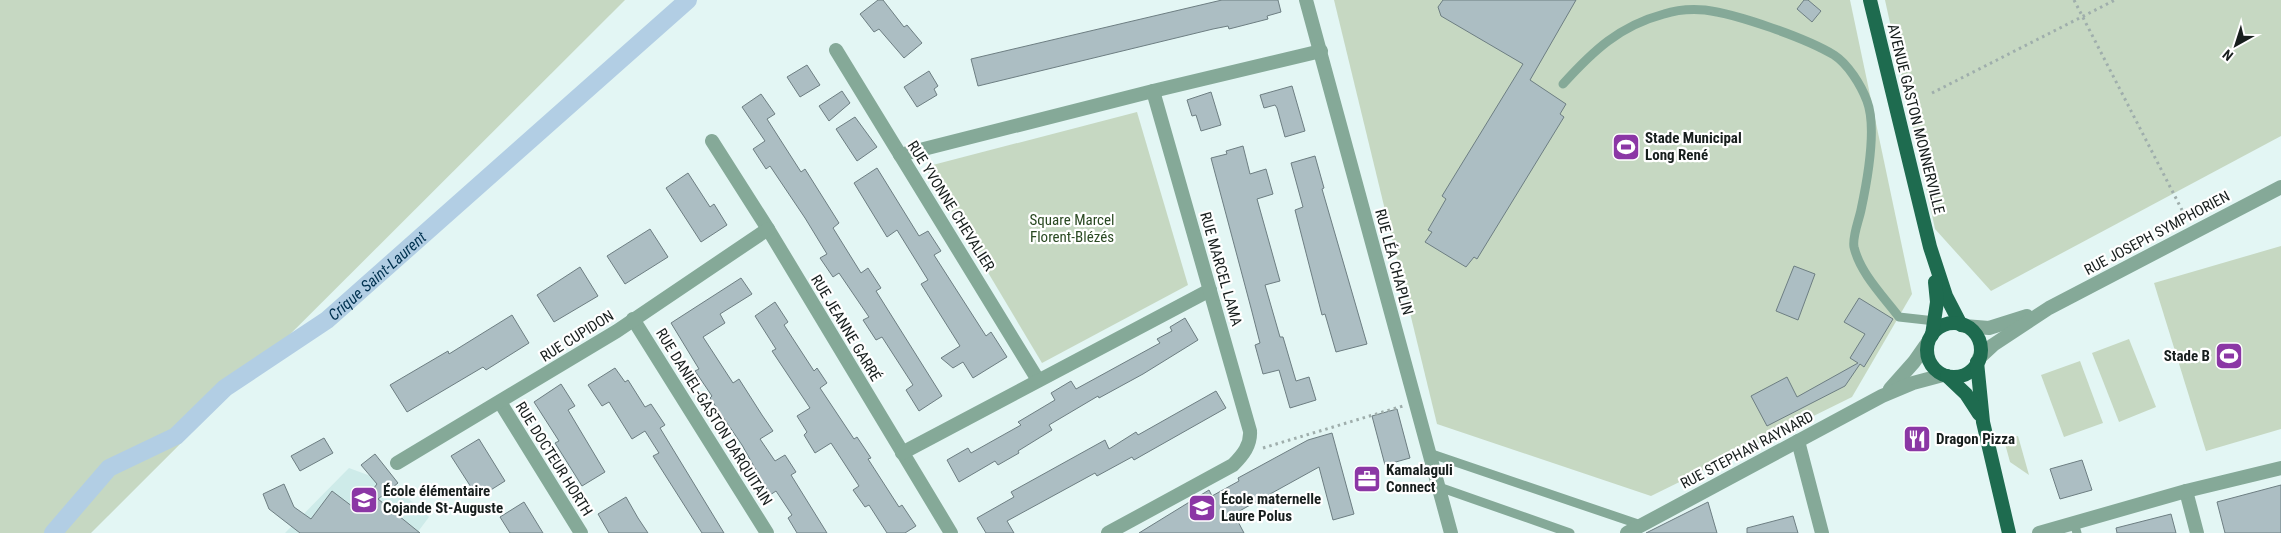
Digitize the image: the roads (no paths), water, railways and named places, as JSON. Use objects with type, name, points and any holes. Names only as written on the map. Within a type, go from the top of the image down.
[{"type":"main road","name":"AVENUE GASTON MONNERVILLE","points":[[1870,0],[1930,247],[1946,296],[1962,325]]},
{"type":"main road","name":"AVENUE GASTON MONNERVILLE","points":[[1930,247],[1937,302],[1935,321],[1930,339]]},
{"type":"main road","points":[[1983,422],[1966,394],[1935,369],[1929,361],[1927,352],[1930,339],[1941,327],[1962,325],[1978,339],[1983,422],[2009,533]]},
{"type":"main road","points":[[1945,376],[1961,376],[1973,368],[1978,360]]},
{"type":"street","name":"RUE LÉA CHAPLIN","points":[[1306,0],[1451,533]]},
{"type":"street","name":"RUE YVONNE CHEVALIER","points":[[836,50],[1038,380]]},
{"type":"street","points":[[900,155],[1321,51]]},
{"type":"street","name":"RUE MARCEL LAMA","points":[[1108,533],[1233,465],[1243,454],[1250,440],[1250,431],[1153,91]]},
{"type":"street","name":"RUE JEANNE GARRÉ","points":[[712,140],[952,533]]},
{"type":"street","name":"RUE JOSEPH SYMPHORIEN","points":[[1978,360],[1993,345],[2049,308],[2281,187]]},
{"type":"street","name":"RUE CUPIDON","points":[[397,462],[616,332],[768,229]]},
{"type":"street","points":[[902,453],[1210,290]]},
{"type":"street","name":"RUE JOSEPH SYMPHORIEN","points":[[1962,325],[1989,328],[2049,308]]},
{"type":"street","name":"RUE DANIEL-GASTON DARQUITAIN","points":[[633,319],[767,533]]},
{"type":"street","name":"RUE STEPHAN RAYNARD","points":[[1882,396],[1900,380],[1930,339]]},
{"type":"street","name":"RUE STEPHAN RAYNARD","points":[[1632,531],[1882,396],[1913,383],[1945,376]]},
{"type":"street","name":"RUE DOCTEUR HORTH","points":[[500,402],[581,533]]},
{"type":"street","points":[[1798,441],[1822,533]]},
{"type":"street","points":[[2039,533],[2075,528],[2186,491],[2281,468]]},
{"type":"street","points":[[2186,491],[2197,533]]},
{"type":"lane","points":[[1563,84],[1613,35],[1639,22],[1674,12],[1705,10],[1752,22],[1835,56],[1856,79],[1867,102],[1871,126],[1864,200],[1854,246],[1866,273],[1899,317],[1935,321]]},
{"type":"lane","points":[[1429,453],[1632,531]]},
{"type":"lane","points":[[1439,487],[1570,533]]},
{"type":"waterway","name":"Crique Saint-Laurent","points":[[53,533],[109,468],[176,436],[225,388],[327,320],[688,0]]},
{"type":"place","name":"Stade Municipal Long René","points":[[1626,147]]},
{"type":"place","name":"Stade B","points":[[2229,356]]},
{"type":"place","name":"Dragon Pizza","points":[[1917,439]]},
{"type":"place","name":"Kamalaguli Connect","points":[[1367,479]]},
{"type":"place","name":"École élémentaire Cojande St-Auguste","points":[[364,500]]},
{"type":"place","name":"École maternelle Laure Polus","points":[[1202,508]]},
{"type":"park label","name":"Square Marcel Florent-Blézés","points":[[1072,228]]}]
